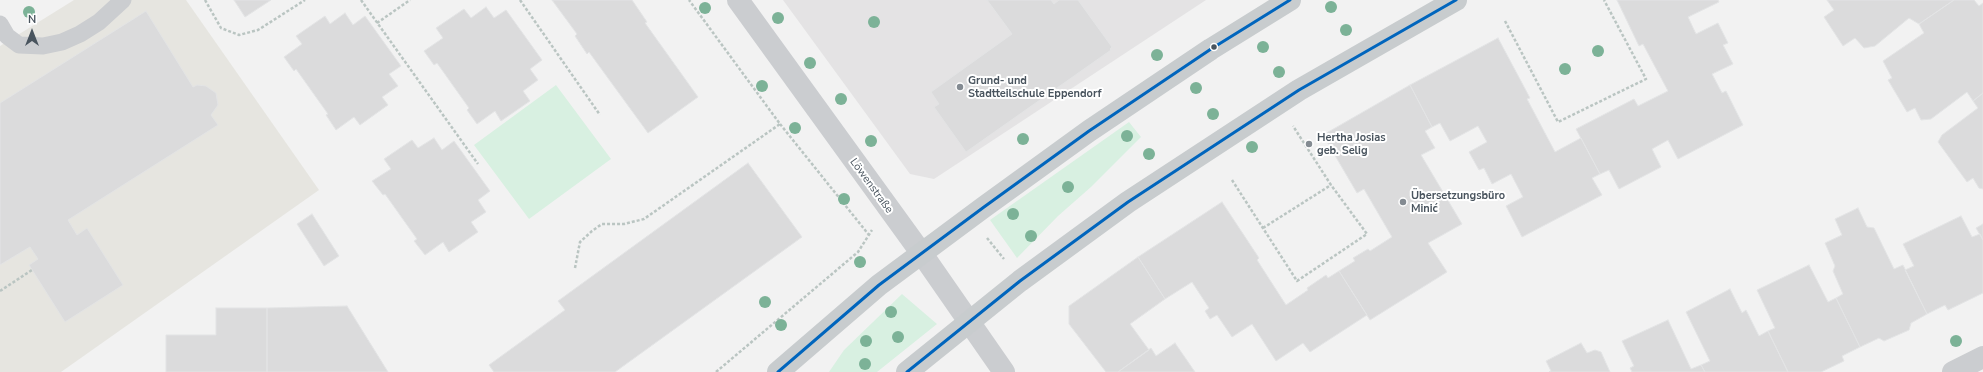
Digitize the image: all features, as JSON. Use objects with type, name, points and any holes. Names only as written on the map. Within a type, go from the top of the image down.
[{"type":"main road","points":[[778,372],[879,285],[1089,131],[1211,49],[1290,0]]},
{"type":"main road","points":[[907,372],[1026,276],[1128,202],[1210,146],[1299,90],[1456,0]]},
{"type":"street","name":"Löwenstraße","points":[[738,0],[887,208],[922,254],[1004,372]]},
{"type":"street","points":[[1953,372],[1983,357]]},
{"type":"lane","points":[[0,24],[7,36],[19,45],[43,46],[62,42],[80,34],[99,22],[123,0]]},
{"type":"path","points":[[205,0],[221,28],[239,36],[258,30],[305,0]]},
{"type":"path","points":[[361,0],[478,164]]},
{"type":"path","points":[[377,23],[410,0]]},
{"type":"path","points":[[520,0],[600,116]]},
{"type":"path","points":[[690,0],[780,124],[869,235]]},
{"type":"path","points":[[1505,20],[1558,122],[1646,79],[1604,0]]},
{"type":"path","points":[[575,268],[580,242],[592,231],[602,224],[624,224],[644,219],[780,124]]},
{"type":"path","points":[[1232,180],[1297,281],[1367,234],[1331,185],[1292,124]]},
{"type":"path","points":[[1263,228],[1331,185]]},
{"type":"path","points":[[716,372],[858,252],[887,208]]},
{"type":"path","points":[[985,236],[1004,260]]},
{"type":"path","points":[[0,291],[32,270]]},
{"type":"shaded area","points":[[74,0],[186,0],[319,190],[61,372],[0,372],[0,46]]},
{"type":"shaded area","name":"Grund- und Stadtteilschule Eppendorf","points":[[783,0],[1206,0],[934,179],[910,174]]},
{"type":"green space","points":[[556,85],[611,159],[529,219],[474,145]]},
{"type":"green space","points":[[1129,122],[1141,137],[1091,187],[1058,216],[1017,258],[990,220]]},
{"type":"green space","points":[[902,294],[937,324],[877,372],[829,372],[844,350]]},
{"type":"building","points":[[234,0],[271,0],[245,17]]},
{"type":"building","points":[[552,0],[632,0],[647,22],[645,23],[698,97],[648,133],[589,52],[587,54],[575,36],[577,34]]},
{"type":"building","points":[[987,0],[1051,0],[1054,4],[1059,0],[1078,0],[1112,47],[1110,49],[1111,50],[966,152],[934,107],[939,104],[931,92],[1012,34]]},
{"type":"building","points":[[1617,0],[1718,0],[1719,2],[1688,17],[1696,34],[1718,23],[1728,43],[1723,45],[1733,64],[1712,74],[1722,93],[1726,91],[1743,125],[1678,159],[1668,140],[1652,149],[1661,167],[1619,189],[1609,170],[1600,174],[1576,129],[1634,99],[1638,106],[1668,91],[1643,44],[1639,46]]},
{"type":"building","points":[[1827,0],[1954,0],[1919,24],[1909,18],[1875,46],[1864,48],[1855,38],[1843,46],[1824,17],[1834,10]]},
{"type":"building","points":[[1954,0],[1974,0],[1979,6],[1983,3],[1983,93],[1973,101],[1967,92],[1931,119],[1921,120],[1915,108],[1907,112],[1888,80],[1892,78],[1883,61],[1924,33],[1919,24]]},
{"type":"building","points":[[486,7],[494,18],[506,10],[542,60],[530,69],[538,80],[523,91],[530,101],[501,121],[495,111],[477,124],[467,110],[469,108],[437,63],[434,65],[424,51],[443,38],[436,28],[464,9],[471,18]]},
{"type":"building","points":[[146,11],[193,87],[197,85],[206,86],[216,93],[218,105],[211,115],[218,125],[68,220],[77,235],[87,228],[123,285],[65,322],[29,265],[38,259],[30,247],[0,265],[0,103]]},
{"type":"building","points":[[345,13],[353,25],[365,16],[401,66],[389,74],[398,86],[382,97],[388,105],[360,125],[354,117],[336,130],[326,115],[328,114],[296,69],[294,71],[284,57],[302,44],[296,36],[325,16],[330,24]]},
{"type":"building","points":[[1498,38],[1530,98],[1527,99],[1555,152],[1581,138],[1600,174],[1592,178],[1602,195],[1522,237],[1506,206],[1523,197],[1511,174],[1492,184],[1484,168],[1479,170],[1469,152],[1487,142],[1478,126],[1450,141],[1440,123],[1432,127],[1410,85]]},
{"type":"building","points":[[1410,85],[1432,127],[1425,131],[1435,148],[1421,155],[1462,224],[1428,243],[1447,272],[1370,320],[1339,271],[1355,261],[1353,258],[1368,249],[1370,251],[1392,237],[1364,189],[1357,193],[1323,135]]},
{"type":"building","points":[[1983,93],[1983,189],[1979,188],[1973,178],[1967,182],[1938,142],[1942,135],[1978,108],[1973,101]]},
{"type":"building","points":[[434,138],[442,150],[454,141],[490,191],[478,200],[486,212],[471,222],[478,232],[449,252],[443,242],[425,255],[414,241],[417,239],[385,194],[383,195],[372,181],[391,169],[384,159],[412,140],[418,148]]},
{"type":"building","points":[[748,163],[802,237],[615,372],[494,372],[489,365],[565,310],[558,301]]},
{"type":"building","points":[[1222,202],[1259,258],[1257,260],[1286,305],[1326,275],[1328,278],[1339,271],[1367,315],[1310,352],[1303,343],[1276,361],[1252,324],[1232,337],[1217,315],[1210,319],[1205,311],[1209,308],[1192,282],[1165,299],[1138,257]]},
{"type":"building","points":[[1858,208],[1867,227],[1874,228],[1894,269],[1903,265],[1927,314],[1911,323],[1909,330],[1884,341],[1879,338],[1860,347],[1836,298],[1843,294],[1833,271],[1835,266],[1825,243],[1842,235],[1835,219]]},
{"type":"building","points":[[312,214],[339,256],[324,266],[297,224]]},
{"type":"building","points":[[1961,216],[1972,237],[1980,234],[1983,240],[1983,293],[1948,310],[1945,305],[1927,314],[1905,270],[1914,266],[1903,244]]},
{"type":"building","points":[[1983,224],[1983,240],[1976,228]]},
{"type":"building","points":[[1138,257],[1165,299],[1130,324],[1149,350],[1118,372],[1106,372],[1069,324],[1069,306]]},
{"type":"building","points":[[1809,265],[1828,302],[1836,298],[1860,347],[1842,356],[1844,361],[1821,372],[1788,372],[1768,331],[1775,328],[1757,290]]},
{"type":"building","points":[[1730,289],[1742,313],[1746,310],[1759,336],[1768,331],[1788,372],[1705,372],[1701,365],[1710,361],[1686,312]]},
{"type":"building","points":[[347,306],[388,372],[267,372],[267,308]]},
{"type":"building","points":[[216,308],[267,308],[267,372],[166,372],[166,335],[216,335]]},
{"type":"building","points":[[1668,320],[1691,369],[1701,365],[1705,372],[1632,372],[1630,368],[1634,366],[1622,341]]},
{"type":"building","points":[[1175,343],[1195,372],[1118,372],[1151,348],[1156,356]]},
{"type":"building","points":[[1581,343],[1587,353],[1595,350],[1601,352],[1610,372],[1549,372],[1551,371],[1546,361]]},
{"type":"transit line","points":[[778,372],[879,285],[984,207],[1089,131],[1211,49],[1290,0]]},
{"type":"transit line","points":[[907,372],[1020,281],[1128,202],[1299,90],[1456,0]]},
{"type":"place","name":"Grund- und Stadtteilschule Eppendorf","points":[[960,87]]},
{"type":"place","name":"Hertha Josias geb. Selig","points":[[1309,144]]},
{"type":"place","name":"Übersetzungsbüro Minić","points":[[1403,202]]}]
